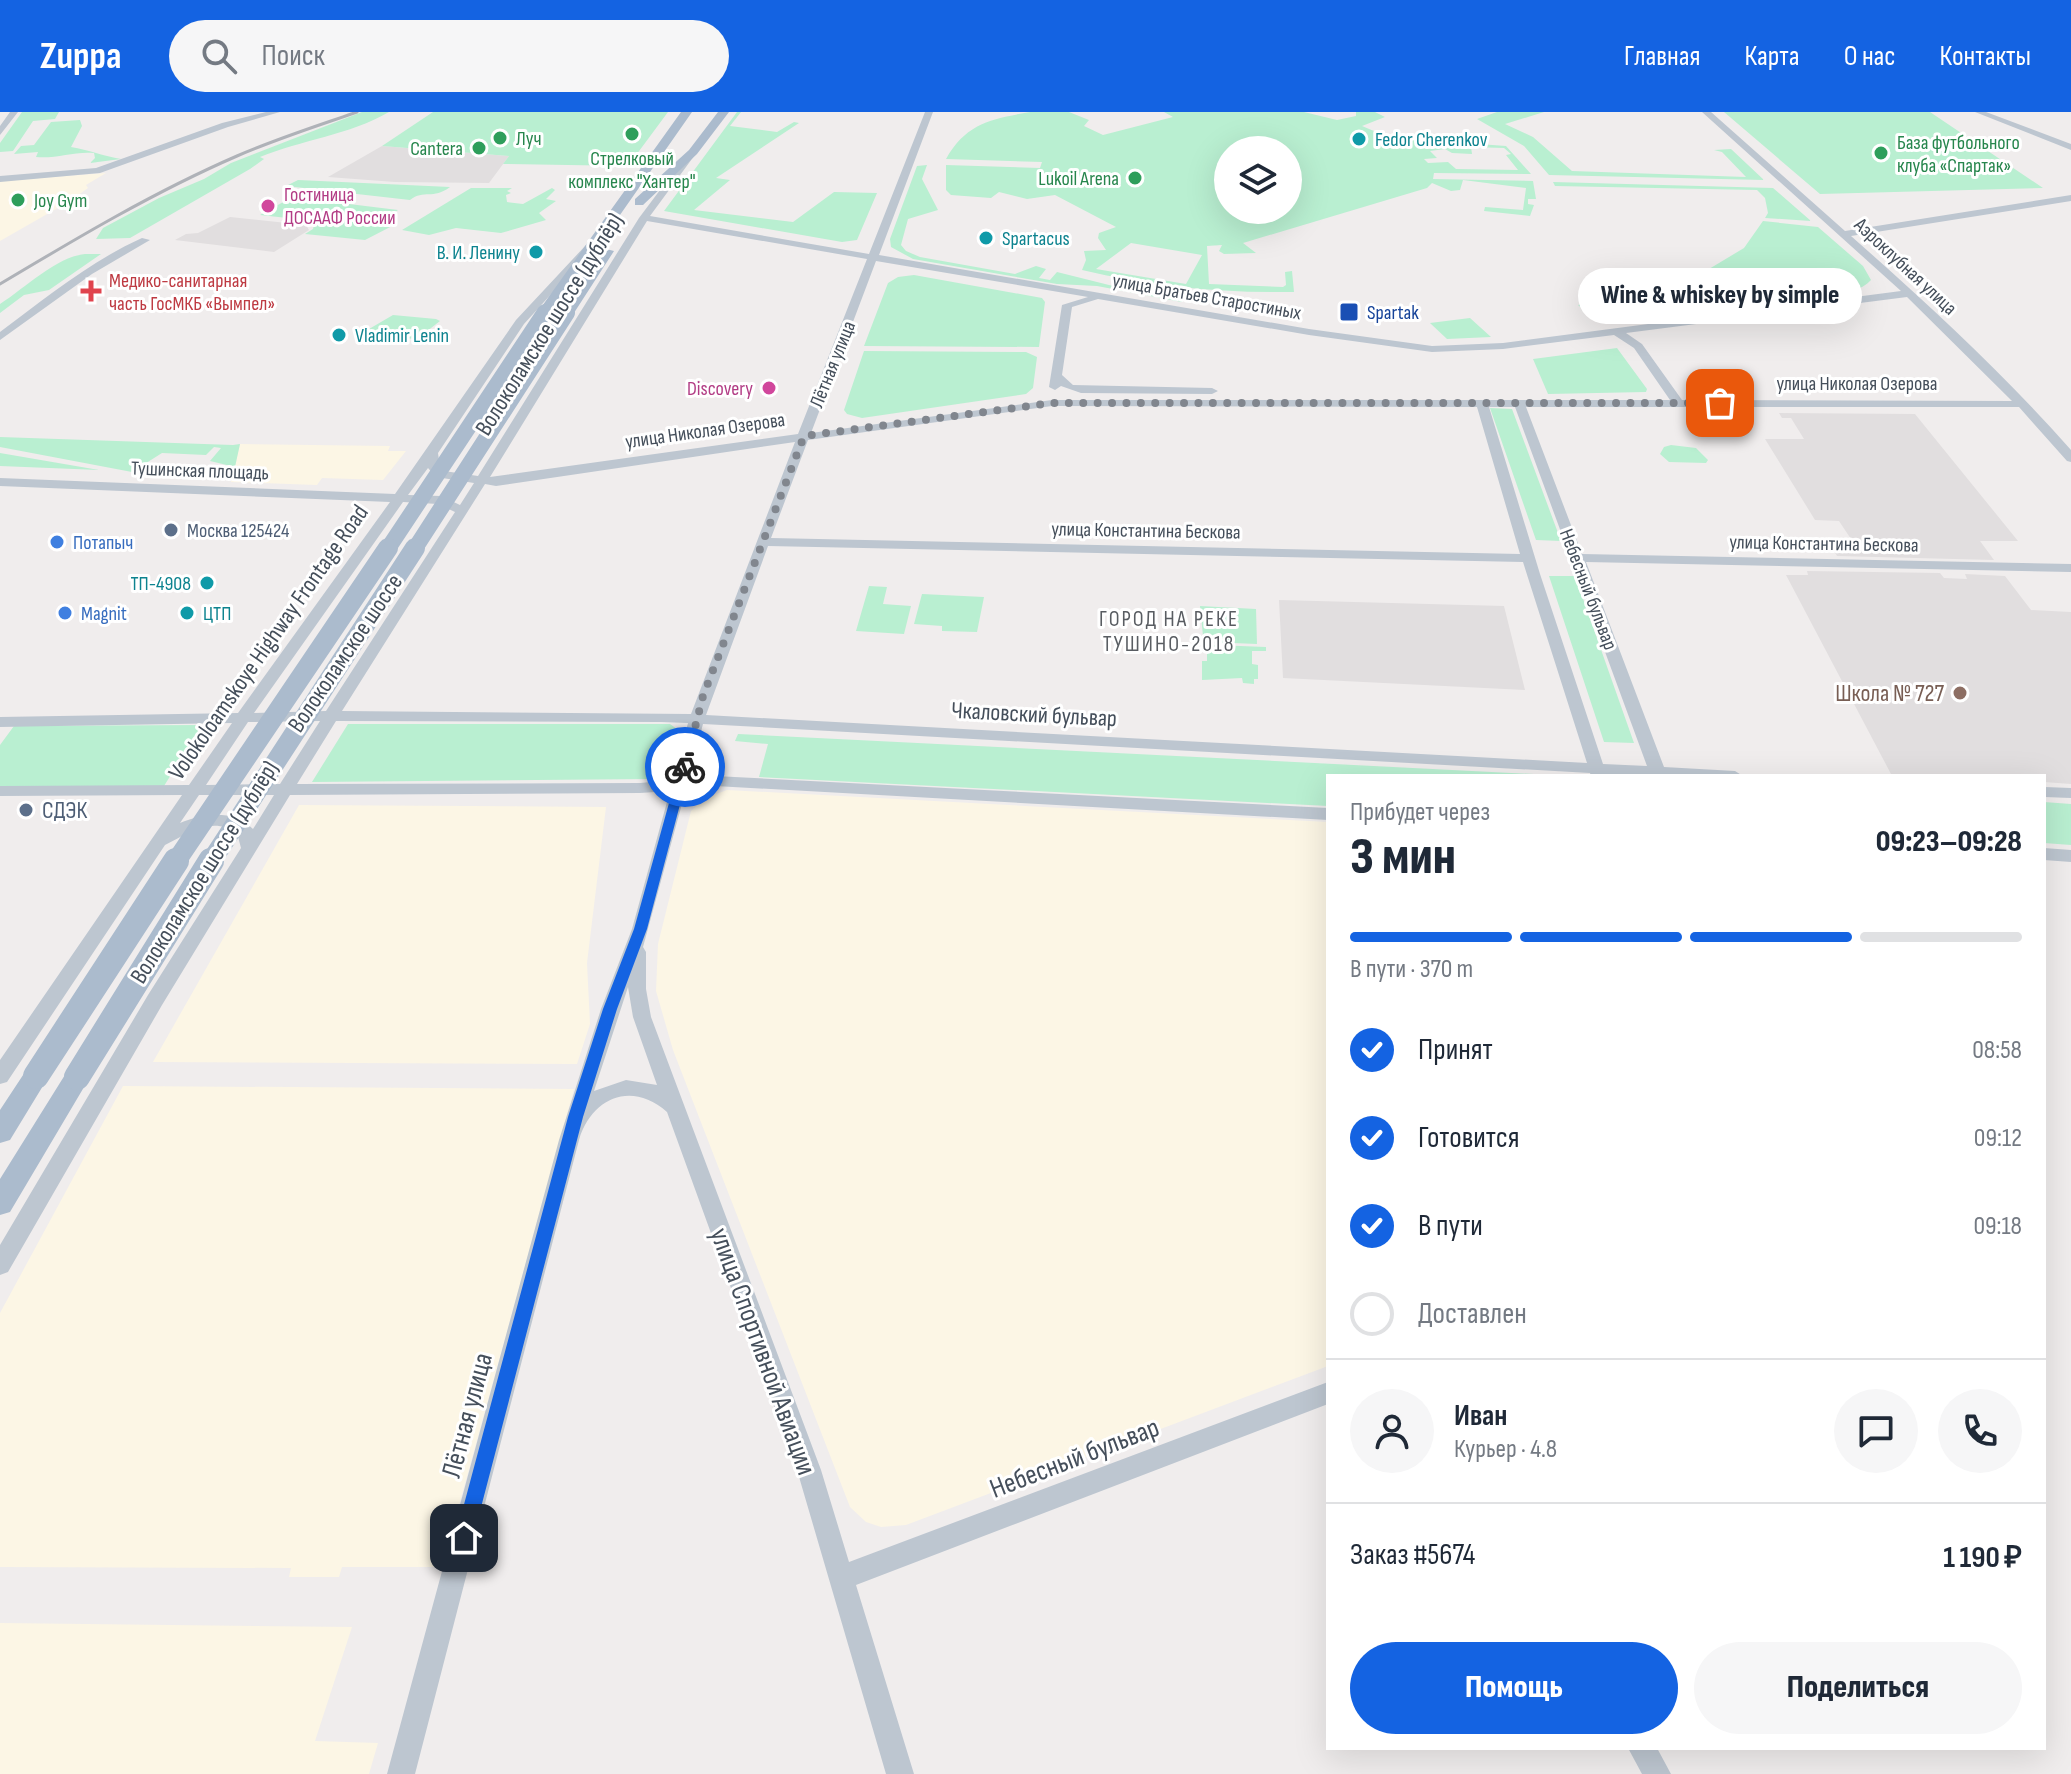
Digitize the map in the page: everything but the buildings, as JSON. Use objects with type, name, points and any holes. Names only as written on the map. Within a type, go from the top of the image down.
[{"type":"main road","name":"Волоколамское шоссе (дублёр)","points":[[693,152],[724,112]]},
{"type":"main road","name":"Волоколамское шоссе","points":[[0,1203],[254,790],[567,313],[691,117]]},
{"type":"main road","name":"Волоколамское шоссе","points":[[0,1132],[135,921],[450,458],[589,247],[691,117]]},
{"type":"main road","points":[[639,202],[693,152]]},
{"type":"street","points":[[0,132],[14,112]]},
{"type":"street","points":[[0,179],[97,171],[225,125],[276,112]]},
{"type":"street","name":"Лётная улица","points":[[401,1774],[575,1117],[641,929],[703,696],[929,112]]},
{"type":"street","name":"Аэроклубная улица","points":[[1706,112],[1910,293],[2022,404],[2071,458]]},
{"type":"street","points":[[1979,112],[2071,147]]},
{"type":"street","name":"Волоколамское шоссе (дублёр)","points":[[0,1265],[155,1000],[284,791],[500,452],[644,218],[693,152]]},
{"type":"street","points":[[1844,234],[2071,198]]},
{"type":"street","name":"улица Братьев Старостиных","points":[[644,218],[1355,340],[1432,349],[1503,346],[1910,293]]},
{"type":"street","points":[[0,337],[74,283],[145,240]]},
{"type":"street","name":"Volokoloamskoye Highway Frontage Road","points":[[0,1076],[192,791],[432,453],[520,322],[589,247]]},
{"type":"street","points":[[1052,403],[1067,305],[1086,299],[1112,298]]},
{"type":"street","points":[[1616,331],[1638,346],[1678,403]]},
{"type":"street","points":[[1056,375],[1069,387],[1081,390],[1186,389],[1282,402]]},
{"type":"street","name":"улица Николая Озерова","points":[[432,453],[436,473],[481,481],[504,481],[1052,403],[2022,404]]},
{"type":"street","name":"Небесный бульвар","points":[[1482,403],[1528,558],[1598,772]]},
{"type":"street","name":"Небесный бульвар","points":[[1519,403],[1658,774]]},
{"type":"street","name":"улица Николая Озерова","points":[[500,452],[502,465],[506,469],[544,473]]},
{"type":"street","name":"Тушинская площадь","points":[[0,482],[447,501],[456,508],[457,519]]},
{"type":"street","name":"Тушинская площадь","points":[[0,492],[360,508],[377,513],[380,523]]},
{"type":"street","name":"улица Константина Бескова","points":[[763,542],[1528,558]]},
{"type":"street","name":"улица Константина Бескова","points":[[1577,558],[2071,568]]},
{"type":"street","name":"Чкаловский бульвар","points":[[0,722],[331,716],[661,717],[1658,774]]},
{"type":"street","points":[[0,791],[640,788],[715,781],[1326,814]]},
{"type":"street","points":[[2046,792],[2071,793]]},
{"type":"street","points":[[156,844],[188,825],[222,820],[236,823],[245,830],[249,848]]},
{"type":"street","points":[[2046,854],[2071,856]]},
{"type":"street","name":"улица Спортивной Авиации","points":[[641,929],[635,964],[642,1017],[809,1470],[900,1774]]},
{"type":"street","points":[[575,1117],[592,1101],[615,1089],[643,1086],[663,1095],[676,1108]]},
{"type":"street","name":"Небесный бульвар","points":[[843,1577],[1326,1394]]},
{"type":"street","points":[[1643,1750],[1657,1774]]},
{"type":"shaded area","points":[[382,146],[509,156],[489,183],[395,182],[328,177]]},
{"type":"shaded area","points":[[106,173],[86,185],[88,188],[70,201],[0,241],[0,181]]},
{"type":"shaded area","points":[[230,217],[306,225],[309,230],[274,252],[175,240],[186,234],[198,233]]},
{"type":"shaded area","points":[[1779,413],[1915,414],[2018,541],[1980,541],[1994,560],[1837,556],[1831,545],[1855,545],[1839,521],[1815,520],[1765,439],[1804,439],[1791,418],[1782,418]]},
{"type":"shaded area","points":[[240,444],[390,446],[388,451],[406,451],[383,480],[322,478],[317,485],[231,482]]},
{"type":"shaded area","name":"Школа № 727","points":[[1807,571],[1940,573],[1944,578],[1967,579],[1965,574],[2005,576],[2031,610],[2071,612],[2071,784],[2046,782],[2046,774],[1891,774],[1786,575],[1808,575]]},
{"type":"shaded area","points":[[1279,600],[1504,606],[1525,690],[1283,678]]},
{"type":"shaded area","points":[[727,790],[1326,822],[1326,1367],[906,1525],[881,1527],[866,1522],[850,1507],[673,1050],[656,991],[658,944],[691,811],[705,798]]},
{"type":"shaded area","points":[[299,805],[606,807],[587,963],[590,1024],[577,1064],[153,1062]]},
{"type":"shaded area","points":[[123,1086],[574,1089],[442,1567],[342,1567],[339,1577],[289,1577],[291,1568],[0,1567],[0,1313]]},
{"type":"shaded area","points":[[0,1623],[352,1627],[315,1741],[378,1743],[369,1774],[0,1774]]},
{"type":"green space","points":[[22,112],[59,112],[55,119],[33,121],[13,151],[0,152],[0,143]]},
{"type":"green space","points":[[362,112],[389,112],[342,132],[260,157],[264,159],[250,169],[130,238],[96,239],[103,228],[231,163]]},
{"type":"green space","name":"Луч","points":[[433,112],[668,112],[628,166],[503,164],[509,156],[382,146]]},
{"type":"green space","points":[[737,112],[741,112],[730,126],[777,132],[794,122],[799,123],[716,178],[730,180],[694,210],[793,222],[834,192],[877,193],[857,240],[842,242],[664,211]]},
{"type":"green space","name":"Lukoil Arena","points":[[1030,112],[1069,112],[1089,120],[1084,126],[1103,135],[1173,117],[1164,112],[1304,112],[1337,120],[1356,116],[1356,112],[1375,112],[1385,117],[1362,126],[1393,139],[1423,132],[1465,143],[1506,146],[1531,174],[1434,173],[1433,179],[1533,181],[1536,199],[1528,199],[1528,204],[1534,205],[1530,216],[1484,211],[1485,207],[1523,210],[1526,188],[1463,180],[1460,190],[1451,191],[1432,183],[1427,188],[1243,243],[1256,253],[1224,254],[1219,251],[1222,245],[1207,246],[1209,284],[1283,287],[1286,285],[1285,272],[1292,271],[1294,292],[1161,285],[1082,270],[1086,260],[1084,251],[1106,250],[1098,238],[1099,233],[1116,227],[1055,195],[1027,199],[999,192],[991,198],[951,195],[946,190],[946,165],[1040,168],[1042,162],[946,159],[962,137],[992,120]],"holes":[[[1471,147],[1504,148],[1511,154],[1506,155],[1518,170],[1456,169],[1448,162],[1428,163],[1424,159],[1437,158],[1430,151],[1445,149],[1452,153],[1472,154]],[[1131,243],[1202,255],[1186,284],[1096,269]]]},
{"type":"green space","points":[[1497,112],[1544,112],[1505,124],[1533,137],[1572,171],[1746,177],[1722,152],[1714,150],[1731,149],[1764,180],[1549,175],[1524,146],[1477,119]]},
{"type":"green space","name":"База футбольного клуба «Спартак»","points":[[1724,112],[1930,112],[2043,188],[1820,194]]},
{"type":"green space","points":[[80,120],[82,126],[71,147],[121,159],[90,163],[95,158],[94,153],[43,157],[36,157],[38,152],[14,154],[21,146],[34,145],[51,122]]},
{"type":"green space","points":[[927,165],[922,179],[938,210],[908,219],[901,245],[906,251],[920,257],[1015,274],[1036,266],[1046,269],[1039,278],[1050,280],[1057,272],[1113,286],[1183,297],[1182,302],[913,259],[891,247],[890,239],[917,166]]},
{"type":"green space","points":[[298,180],[450,187],[410,200],[286,186]]},
{"type":"green space","points":[[1553,182],[1773,188],[1811,221],[1765,218],[1768,213],[1765,198],[1757,190],[1555,186]]},
{"type":"green space","points":[[471,188],[512,188],[507,191],[511,193],[506,195],[507,202],[523,204],[552,188],[555,190],[546,199],[556,201],[539,213],[546,220],[501,233],[456,228],[429,235],[402,230]]},
{"type":"green space","points":[[292,197],[398,210],[385,219],[396,224],[365,240],[305,234],[313,229],[315,221],[260,215]]},
{"type":"green space","points":[[1763,221],[1818,227],[1863,266],[1871,280],[1857,289],[1816,294],[1704,272],[1744,248]]},
{"type":"green space","points":[[101,254],[49,290],[24,295],[0,313],[0,304],[41,274],[74,256]]},
{"type":"green space","points":[[914,275],[1042,298],[1045,302],[1039,347],[864,346],[888,283],[898,277]]},
{"type":"green space","points":[[1697,275],[1792,298],[1601,323],[1578,305]]},
{"type":"green space","points":[[393,315],[440,321],[417,339],[386,337],[369,329]]},
{"type":"green space","points":[[1470,318],[1491,337],[1447,339],[1430,323]]},
{"type":"green space","points":[[1617,348],[1647,389],[1646,392],[1548,394],[1533,359]]},
{"type":"green space","points":[[864,351],[1026,352],[1037,357],[1033,388],[1026,394],[862,418],[847,414],[844,410]]},
{"type":"green space","points":[[1490,408],[1512,409],[1561,541],[1536,540]]},
{"type":"green space","points":[[0,437],[240,444],[235,467],[210,461],[221,448],[214,447],[206,455],[162,453],[132,472],[0,447]]},
{"type":"green space","points":[[1664,447],[1696,448],[1708,460],[1706,463],[1669,462],[1660,454]]},
{"type":"green space","points":[[0,453],[99,470],[0,466]]},
{"type":"green space","points":[[1549,576],[1575,576],[1634,743],[1604,742]]},
{"type":"green space","points":[[869,586],[887,587],[883,604],[911,606],[904,634],[856,631]]},
{"type":"green space","points":[[922,594],[984,597],[977,632],[942,631],[942,626],[914,624]]},
{"type":"green space","points":[[1200,606],[1256,609],[1257,644],[1209,642],[1209,636],[1203,636]]},
{"type":"green space","points":[[1207,646],[1266,647],[1266,651],[1252,651],[1252,664],[1258,665],[1258,679],[1254,679],[1254,684],[1243,683],[1242,678],[1202,680],[1202,661],[1207,661]]},
{"type":"green space","points":[[348,724],[670,724],[681,732],[668,771],[652,779],[312,782]]},
{"type":"green space","points":[[202,725],[164,786],[0,786],[0,745],[14,726]]},
{"type":"green space","points":[[738,734],[1533,774],[1326,774],[1326,806],[759,777],[768,744],[735,741]]},
{"type":"green space","points":[[2046,802],[2071,804],[2071,845],[2046,843]]},
{"type":"railway","points":[[0,284],[116,216],[206,170],[357,112]]},
{"type":"way so far","points":[[685,767],[703,696],[804,436],[1052,403],[1720,403]]},
{"type":"place","name":"Стрелковый комплекс \"Хантер\"","points":[[632,134]]},
{"type":"place","name":"Луч","points":[[500,138]]},
{"type":"place","name":"Fedor Cherenkov","points":[[1359,139]]},
{"type":"place","name":"Cantera","points":[[479,148]]},
{"type":"place","name":"База футбольного клуба «Спартак»","points":[[1881,153]]},
{"type":"place","name":"Lukoil Arena","points":[[1135,178]]},
{"type":"place","name":"Joy Gym","points":[[18,200]]},
{"type":"place","name":"Гостиница ДОСААФ России","points":[[268,206]]},
{"type":"place","name":"Spartacus","points":[[986,238]]},
{"type":"place","name":"В. И. Ленину","points":[[536,252]]},
{"type":"place","name":"Медико-санитарная часть ГосМКБ «Вымпел»","points":[[91,291]]},
{"type":"place","name":"Spartak","points":[[1349,312]]},
{"type":"place","name":"Vladimir Lenin","points":[[339,335]]},
{"type":"place","name":"Discovery","points":[[769,388]]},
{"type":"place","name":"Wine & whiskey by simple","points":[[1720,403]]},
{"type":"place","name":"Москва 125424","points":[[171,530]]},
{"type":"place","name":"Потапыч","points":[[57,542]]},
{"type":"place","name":"ТП-4908","points":[[207,583]]},
{"type":"place","name":"Magnit","points":[[65,613]]},
{"type":"place","name":"ЦТП","points":[[187,613]]},
{"type":"place","name":"Школа № 727","points":[[1960,693]]},
{"type":"place","name":"СДЭК","points":[[26,810]]},
{"type":"district","name":"ГОРОД НА РЕКЕ ТУШИНО-2018","points":[[1169,630]]},
{"type":"route","points":[[464,1538],[575,1117],[610,1009],[641,929],[685,767]]}]
